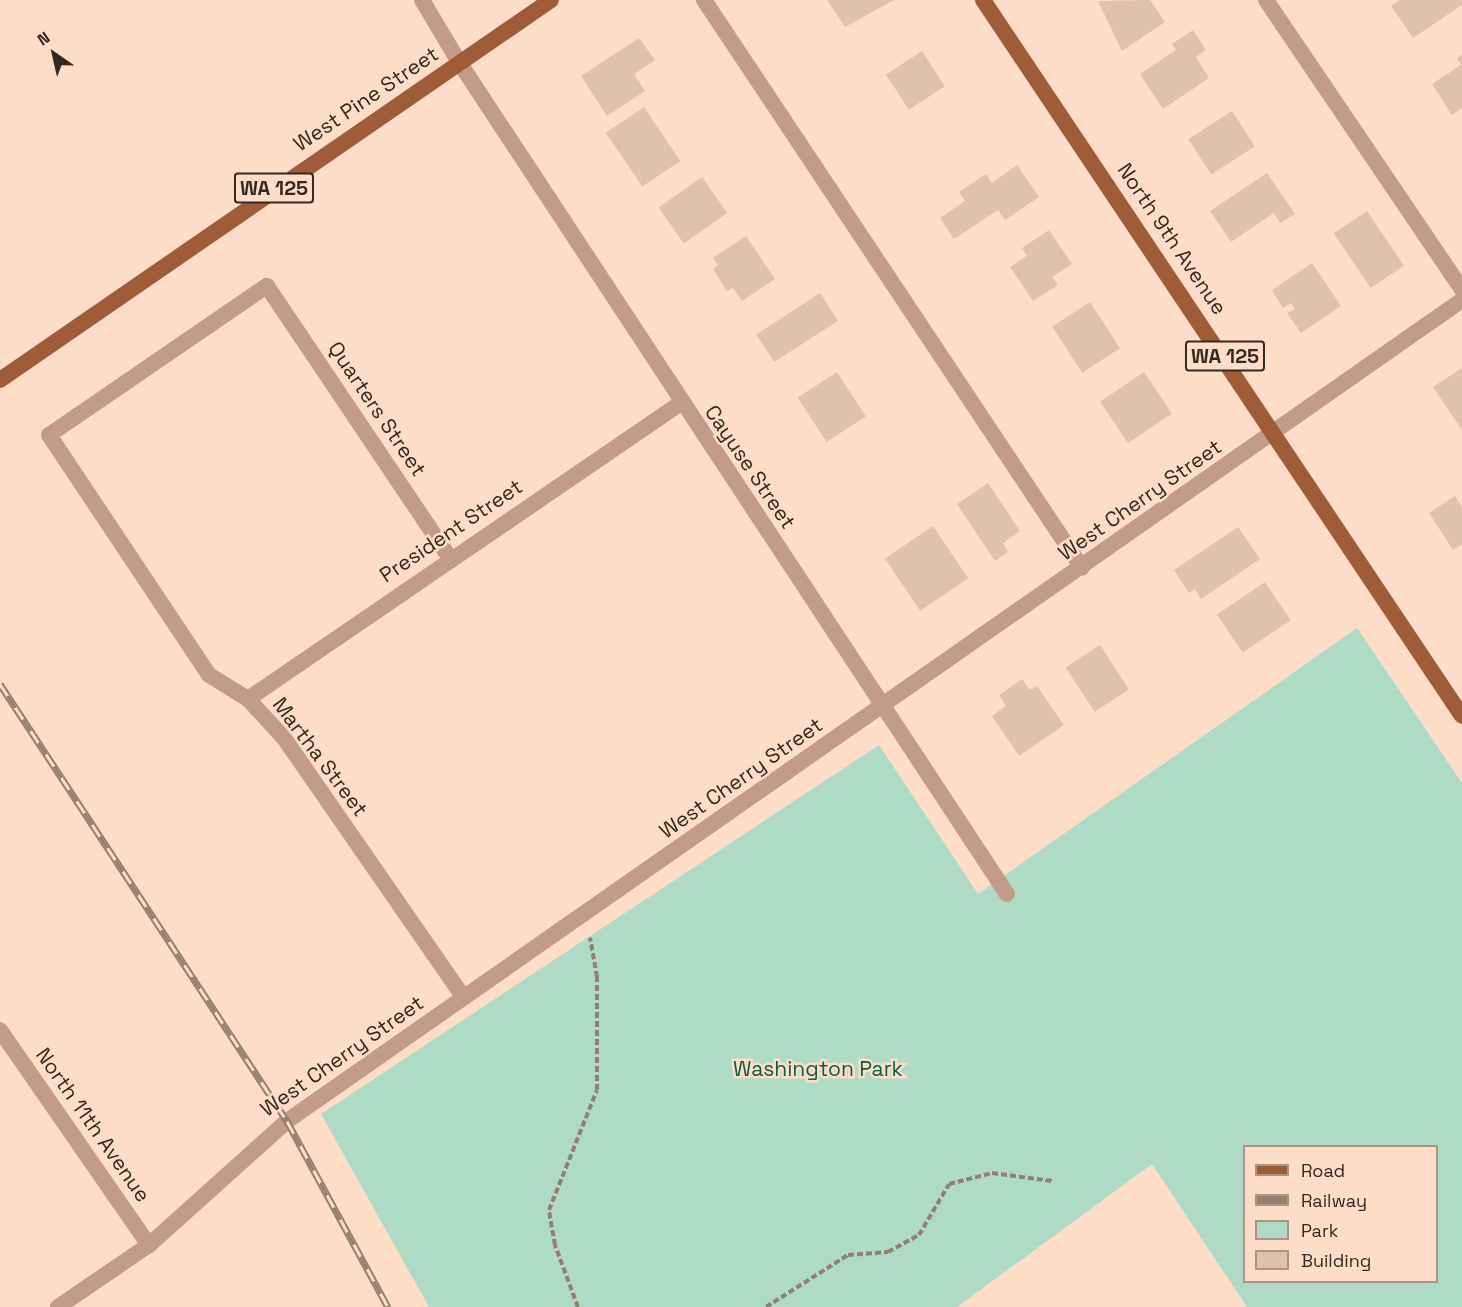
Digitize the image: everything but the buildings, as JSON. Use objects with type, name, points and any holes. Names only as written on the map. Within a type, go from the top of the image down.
[{"type":"main road","name":"West Pine Street","points":[[0,380],[551,0]]},
{"type":"main road","name":"North 9th Avenue","points":[[982,0],[1276,432],[1462,716]]},
{"type":"street","points":[[422,0],[459,62]]},
{"type":"street","points":[[704,0],[1082,568]]},
{"type":"street","points":[[1266,0],[1462,289]]},
{"type":"street","name":"Cayuse Street","points":[[459,62],[681,403],[1007,894]]},
{"type":"street","name":"Martha Street","points":[[267,286],[50,435],[209,675],[248,699],[284,738],[465,998]]},
{"type":"street","name":"Quarters Street","points":[[267,286],[449,557]]},
{"type":"street","name":"West Cherry Street","points":[[58,1307],[149,1245],[261,1141],[883,708],[1462,300]]},
{"type":"street","name":"President Street","points":[[248,699],[449,557],[681,403]]},
{"type":"street","name":"North 11th Avenue","points":[[0,1030],[149,1245]]},
{"type":"path","points":[[578,1307],[555,1245],[549,1210],[597,1090],[597,977],[586,914]]},
{"type":"path","points":[[766,1307],[848,1255],[888,1252],[920,1235],[949,1184],[992,1173],[1052,1181]]},
{"type":"green space","name":"Washington Park","points":[[1357,628],[1462,783],[1462,1307],[1247,1307],[1152,1164],[957,1307],[429,1307],[321,1114],[879,745],[978,894]]},
{"type":"railway","points":[[0,684],[287,1121],[388,1307]]}]
